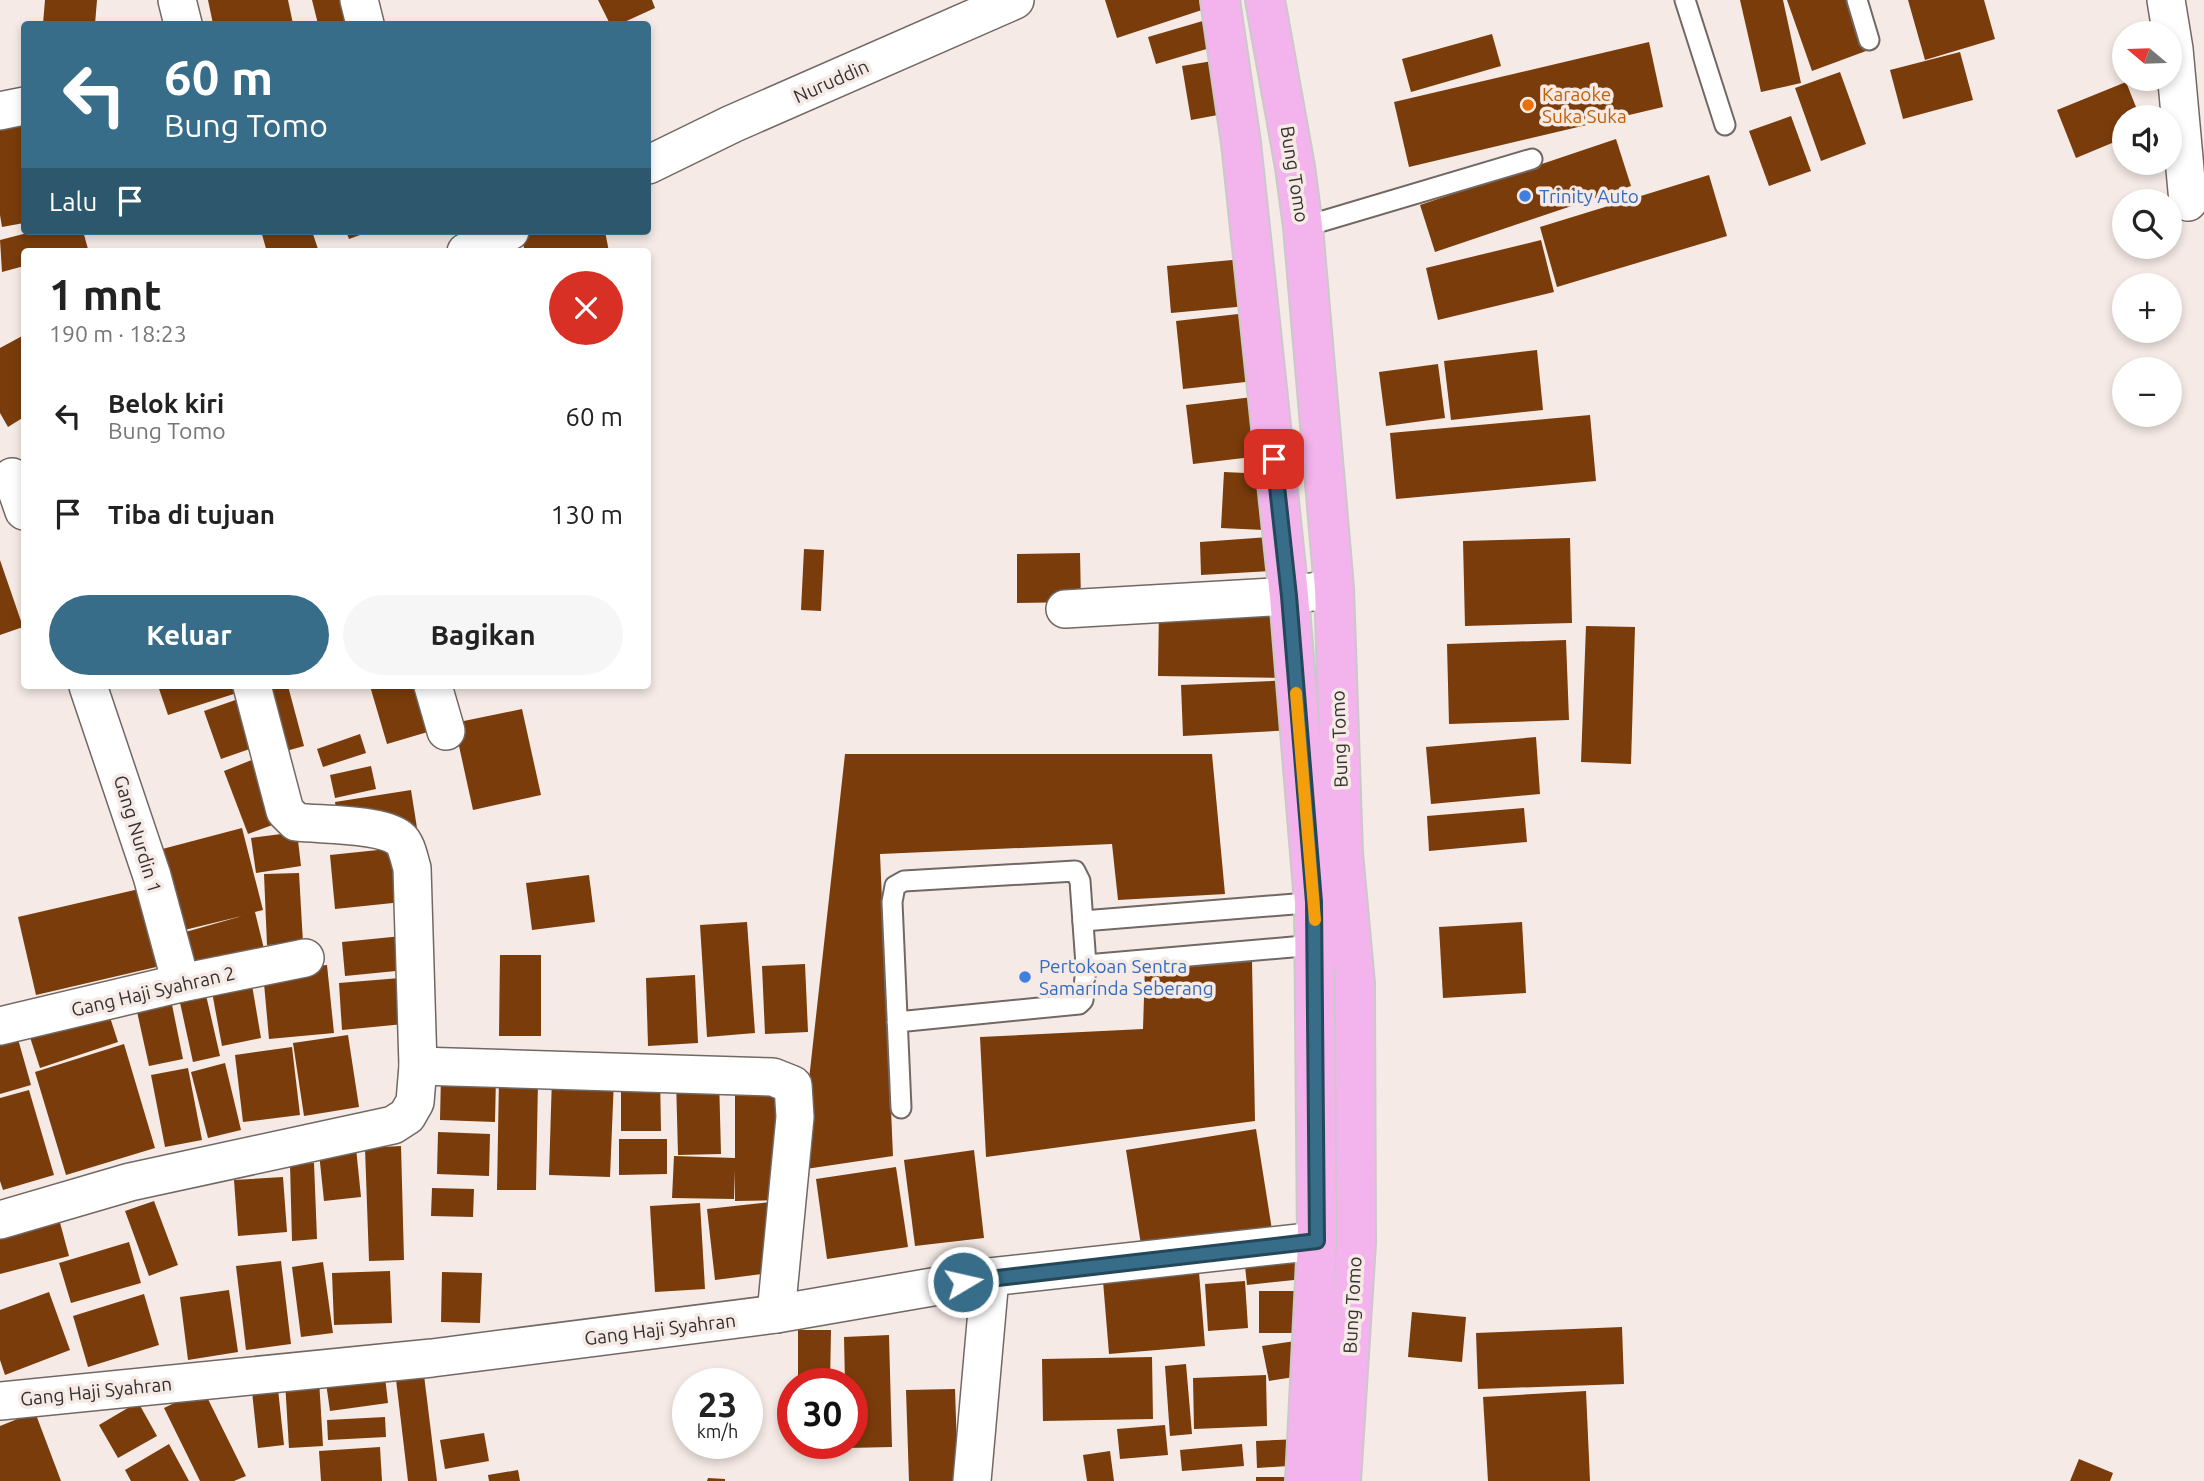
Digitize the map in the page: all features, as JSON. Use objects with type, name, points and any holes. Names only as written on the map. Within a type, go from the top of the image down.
[{"type":"main road","name":"Bung Tomo","points":[[1220,0],[1241,143],[1289,596],[1331,900],[1354,984],[1356,1242],[1341,1481]]},
{"type":"main road","name":"Bung Tomo","points":[[1265,0],[1303,227],[1334,588],[1343,853],[1331,900],[1315,945],[1317,1241],[1305,1481]]},
{"type":"main road","points":[[1316,987],[1354,984]]},
{"type":"street","points":[[177,0],[182,21]]},
{"type":"street","points":[[359,0],[364,21]]},
{"type":"street","name":"Nuruddin","points":[[651,164],[733,124],[1015,0]]},
{"type":"street","points":[[2166,0],[2174,49],[2188,202]]},
{"type":"street","points":[[0,111],[21,107]]},
{"type":"street","points":[[474,248],[502,235]]},
{"type":"street","points":[[12,477],[21,502]]},
{"type":"street","points":[[1065,609],[1289,596],[1334,588]]},
{"type":"street","name":"Gang Nurdin 1","points":[[89,689],[152,876],[181,983]]},
{"type":"street","points":[[0,1220],[130,1182],[393,1125],[407,1116],[415,1101],[418,1066],[412,868],[404,844],[398,837],[359,825],[334,826],[296,822],[285,811],[253,689]]},
{"type":"street","points":[[434,689],[446,731]]},
{"type":"street","name":"Gang Haji Syahran 2","points":[[0,1026],[181,983],[305,958]]},
{"type":"street","points":[[418,1066],[773,1077],[793,1085],[795,1117],[776,1314]]},
{"type":"street","name":"Gang Haji Syahran","points":[[0,1401],[432,1358],[776,1314],[990,1277],[1317,1241]]},
{"type":"street","points":[[972,1481],[990,1277]]},
{"type":"lane","points":[[1685,0],[1725,125]]},
{"type":"lane","points":[[1857,0],[1869,40]]},
{"type":"lane","points":[[1303,227],[1532,159]]},
{"type":"lane","points":[[897,1022],[1079,1004],[1083,1000],[1086,965],[1080,881],[1075,871],[904,881],[895,886],[892,902],[897,1022],[901,1108]]},
{"type":"lane","points":[[1083,921],[1331,900]]},
{"type":"lane","points":[[1086,965],[1315,945]]},
{"type":"building","points":[[45,0],[97,0],[95,21],[43,21]]},
{"type":"building","points":[[208,0],[288,0],[292,21],[212,21]]},
{"type":"building","points":[[312,0],[356,0],[361,21],[317,21]]},
{"type":"building","points":[[598,0],[652,0],[655,8],[627,21],[608,21]]},
{"type":"building","points":[[1105,0],[1209,0],[1211,7],[1117,38]]},
{"type":"building","points":[[1740,0],[1783,0],[1801,83],[1761,92]]},
{"type":"building","points":[[1787,0],[1846,0],[1866,51],[1812,71]]},
{"type":"building","points":[[1908,0],[1984,0],[1995,39],[1925,60]]},
{"type":"building","points":[[1213,18],[1220,45],[1156,64],[1148,37]]},
{"type":"building","points":[[1492,34],[1501,66],[1411,92],[1402,59]]},
{"type":"building","name":"Karaoke Suka Suka","points":[[1649,42],[1663,107],[1409,167],[1394,102]]},
{"type":"building","points":[[1960,52],[1973,100],[1903,119],[1890,70]]},
{"type":"building","points":[[1225,59],[1234,112],[1191,120],[1182,66]]},
{"type":"building","points":[[1840,72],[1866,144],[1821,161],[1795,88]]},
{"type":"building","points":[[2112,88],[2112,91],[2130,91],[2135,105],[2112,105],[2112,143],[2076,158],[2057,110]]},
{"type":"building","points":[[21,110],[21,224],[2,227],[0,215],[0,114]]},
{"type":"building","points":[[1791,116],[1811,171],[1769,186],[1749,131]]},
{"type":"building","name":"Trinity Auto","points":[[1616,139],[1631,186],[1435,252],[1420,205]]},
{"type":"building","points":[[1709,175],[1727,236],[1557,287],[1540,227]]},
{"type":"building","points":[[21,235],[84,235],[88,248],[21,248],[21,267],[2,272],[0,240]]},
{"type":"building","points":[[262,235],[313,235],[318,248],[266,248]]},
{"type":"building","points":[[606,235],[608,248],[524,248],[521,236]]},
{"type":"building","points":[[1541,240],[1554,292],[1438,320],[1426,268]]},
{"type":"building","points":[[1243,259],[1247,306],[1171,313],[1167,266]]},
{"type":"building","points":[[1256,312],[1263,380],[1183,389],[1176,321]]},
{"type":"building","points":[[21,337],[21,419],[8,427],[0,413],[0,348]]},
{"type":"building","points":[[1537,350],[1543,410],[1451,420],[1444,361]]},
{"type":"building","points":[[1438,364],[1445,418],[1386,426],[1379,372]]},
{"type":"building","points":[[1261,396],[1269,455],[1193,464],[1186,405]]},
{"type":"building","points":[[1590,415],[1596,481],[1396,499],[1390,433]]},
{"type":"building","points":[[1224,472],[1267,474],[1264,530],[1221,528]]},
{"type":"building","points":[[1269,537],[1271,571],[1201,575],[1200,542]]},
{"type":"building","points":[[1570,538],[1572,623],[1465,626],[1463,541]]},
{"type":"building","points":[[804,549],[824,550],[821,611],[801,610]]},
{"type":"building","points":[[1080,553],[1081,602],[1017,603],[1017,554]]},
{"type":"building","points":[[0,560],[21,628],[0,635]]},
{"type":"building","points":[[1159,608],[1283,609],[1282,678],[1158,676]]},
{"type":"building","points":[[1586,626],[1635,627],[1631,764],[1581,762]]},
{"type":"building","points":[[1566,640],[1569,720],[1449,724],[1447,644]]},
{"type":"building","points":[[1292,680],[1294,730],[1183,736],[1181,685]]},
{"type":"building","points":[[159,689],[243,689],[243,691],[168,715]]},
{"type":"building","points":[[262,689],[289,689],[304,746],[279,753]]},
{"type":"building","points":[[371,689],[419,689],[431,731],[387,744]]},
{"type":"building","points":[[244,697],[261,745],[221,759],[204,711]]},
{"type":"building","points":[[522,709],[541,795],[473,810],[454,723]]},
{"type":"building","points":[[360,734],[366,753],[323,767],[317,749]]},
{"type":"building","points":[[1536,737],[1540,794],[1431,804],[1426,747]]},
{"type":"building","points":[[845,754],[1212,754],[1225,894],[1118,900],[1112,844],[880,854],[893,1156],[799,1170]]},
{"type":"building","points":[[262,756],[286,820],[248,834],[224,771]]},
{"type":"building","points":[[371,766],[376,789],[335,798],[330,775]]},
{"type":"building","points":[[411,790],[417,828],[341,840],[335,802]]},
{"type":"building","points":[[1524,808],[1527,842],[1429,851],[1427,816]]},
{"type":"building","points":[[242,828],[263,910],[255,912],[266,957],[187,978],[175,935],[242,916],[172,933],[151,852]]},
{"type":"building","points":[[297,832],[301,866],[256,873],[251,838]]},
{"type":"building","points":[[407,847],[412,901],[335,909],[330,855]]},
{"type":"building","points":[[299,873],[303,943],[267,945],[264,874]]},
{"type":"building","points":[[589,875],[595,922],[532,930],[526,883]]},
{"type":"building","points":[[152,886],[169,964],[36,995],[18,917]]},
{"type":"building","points":[[747,922],[755,1033],[707,1037],[700,925]]},
{"type":"building","points":[[1522,922],[1526,993],[1443,998],[1439,927]]},
{"type":"building","points":[[402,936],[406,970],[345,976],[342,942]]},
{"type":"building","points":[[500,955],[541,955],[541,1036],[499,1036]]},
{"type":"building","points":[[1252,961],[1255,1121],[986,1157],[980,1037],[1143,1029],[1145,965]]},
{"type":"building","points":[[805,964],[808,1032],[765,1034],[762,966]]},
{"type":"building","points":[[327,965],[334,1033],[269,1039],[263,972]]},
{"type":"building","points":[[695,975],[698,1043],[648,1046],[646,978]]},
{"type":"building","points":[[400,978],[404,1024],[342,1030],[339,983]]},
{"type":"building","points":[[203,982],[220,1056],[193,1062],[177,989]]},
{"type":"building","points":[[252,985],[261,1038],[222,1046],[212,992]]},
{"type":"building","points":[[169,990],[183,1059],[149,1066],[134,998]]},
{"type":"building","points":[[106,1005],[118,1042],[40,1068],[28,1031]]},
{"type":"building","points":[[14,1025],[31,1085],[0,1094],[0,1029]]},
{"type":"building","points":[[348,1035],[359,1107],[304,1116],[293,1043]]},
{"type":"building","points":[[124,1044],[155,1148],[66,1175],[35,1072]]},
{"type":"building","points":[[292,1047],[300,1115],[243,1122],[235,1055]]},
{"type":"building","points":[[225,1063],[241,1130],[208,1138],[191,1072]]},
{"type":"building","points":[[188,1068],[202,1140],[165,1147],[151,1075]]},
{"type":"building","points":[[441,1075],[496,1077],[495,1122],[440,1120]]},
{"type":"building","points":[[660,1076],[661,1131],[621,1131],[621,1077]]},
{"type":"building","points":[[552,1077],[614,1079],[610,1177],[549,1175]]},
{"type":"building","points":[[719,1077],[721,1154],[678,1155],[676,1078]]},
{"type":"building","points":[[499,1079],[538,1080],[536,1190],[497,1190]]},
{"type":"building","points":[[783,1083],[783,1200],[735,1201],[735,1170],[734,1199],[672,1198],[674,1156],[735,1158],[735,1084]]},
{"type":"building","points":[[29,1090],[54,1175],[3,1190],[0,1181],[0,1098]]},
{"type":"building","points":[[1256,1129],[1272,1230],[1142,1251],[1126,1150]]},
{"type":"building","points":[[438,1132],[490,1134],[489,1176],[437,1174]]},
{"type":"building","points":[[619,1139],[667,1139],[667,1174],[619,1175]]},
{"type":"building","points":[[401,1146],[404,1260],[369,1261],[365,1148]]},
{"type":"building","points":[[356,1148],[361,1197],[324,1201],[319,1153]]},
{"type":"building","points":[[974,1150],[984,1238],[915,1246],[904,1160]]},
{"type":"building","points":[[314,1163],[317,1239],[292,1241],[290,1164]]},
{"type":"building","points":[[896,1167],[908,1247],[827,1259],[816,1179]]},
{"type":"building","points":[[283,1177],[287,1232],[238,1236],[234,1180]]},
{"type":"building","points":[[432,1188],[474,1189],[473,1217],[431,1216]]},
{"type":"building","points":[[154,1201],[178,1265],[149,1276],[125,1211]]},
{"type":"building","points":[[770,1202],[778,1272],[715,1280],[707,1209]]},
{"type":"building","points":[[700,1203],[705,1289],[655,1292],[650,1206]]},
{"type":"building","points":[[59,1219],[69,1256],[0,1274],[0,1234]]},
{"type":"building","points":[[129,1242],[141,1283],[71,1303],[59,1263]]},
{"type":"building","points":[[1310,1248],[1313,1278],[1247,1285],[1244,1256]]},
{"type":"building","points":[[281,1261],[291,1344],[246,1350],[236,1266]]},
{"type":"building","points":[[323,1262],[333,1333],[301,1337],[292,1267]]},
{"type":"building","points":[[390,1271],[392,1323],[334,1325],[332,1273]]},
{"type":"building","points":[[442,1272],[482,1273],[480,1323],[441,1322]]},
{"type":"building","points":[[1199,1272],[1205,1346],[1109,1354],[1103,1281]]},
{"type":"building","points":[[1245,1281],[1248,1328],[1208,1331],[1205,1284]]},
{"type":"building","points":[[229,1290],[238,1352],[188,1360],[180,1297]]},
{"type":"building","points":[[1259,1291],[1311,1291],[1311,1333],[1259,1333]]},
{"type":"building","points":[[49,1292],[70,1350],[5,1375],[0,1360],[0,1310]]},
{"type":"building","points":[[144,1294],[159,1345],[88,1367],[73,1316]]},
{"type":"building","points":[[1412,1312],[1466,1317],[1462,1362],[1408,1357]]},
{"type":"building","points":[[1622,1327],[1624,1384],[1478,1389],[1476,1333]]},
{"type":"building","points":[[798,1330],[831,1330],[830,1368],[798,1368]]},
{"type":"building","points":[[889,1335],[892,1447],[868,1448],[868,1368],[845,1368],[844,1337]]},
{"type":"building","points":[[1302,1340],[1307,1375],[1269,1381],[1262,1346]]},
{"type":"building","points":[[1152,1357],[1153,1419],[1043,1421],[1042,1359]]},
{"type":"building","points":[[1186,1364],[1192,1434],[1170,1436],[1165,1366]]},
{"type":"building","points":[[423,1367],[437,1481],[408,1481],[395,1371]]},
{"type":"building","points":[[384,1368],[388,1403],[330,1411],[325,1376]]},
{"type":"building","points":[[1266,1375],[1267,1426],[1194,1429],[1193,1378]]},
{"type":"building","points":[[319,1379],[323,1446],[289,1448],[285,1381]]},
{"type":"building","points":[[277,1380],[284,1445],[258,1448],[251,1382]]},
{"type":"building","points":[[203,1389],[246,1476],[234,1481],[200,1481],[164,1408]]},
{"type":"building","points":[[955,1389],[958,1481],[909,1481],[906,1390]]},
{"type":"building","points":[[1586,1391],[1590,1481],[1488,1481],[1483,1397]]},
{"type":"building","points":[[138,1402],[157,1436],[118,1458],[99,1425]]},
{"type":"building","points":[[35,1412],[61,1481],[0,1481],[0,1426]]},
{"type":"building","points":[[385,1417],[386,1437],[328,1440],[327,1420]]},
{"type":"building","points":[[1165,1425],[1168,1455],[1120,1459],[1117,1429]]},
{"type":"building","points":[[484,1433],[489,1461],[445,1469],[440,1440]]},
{"type":"building","points":[[1300,1439],[1302,1465],[1257,1468],[1256,1441]]},
{"type":"building","points":[[169,1444],[189,1481],[131,1481],[125,1470]]},
{"type":"building","points":[[1242,1444],[1244,1466],[1182,1471],[1180,1450]]},
{"type":"building","points":[[380,1447],[382,1481],[321,1481],[319,1451]]},
{"type":"building","points":[[1110,1451],[1114,1481],[1087,1481],[1083,1455]]},
{"type":"building","points":[[2079,1459],[2113,1473],[2110,1481],[2070,1481]]},
{"type":"building","points":[[518,1470],[520,1481],[489,1481],[488,1475]]},
{"type":"building","points":[[1256,1477],[1299,1477],[1299,1481],[1256,1481]]},
{"type":"building","points":[[708,1478],[725,1479],[725,1481],[707,1481]]},
{"type":"slow traffic","points":[[1296,693],[1315,920]]},
{"type":"place","name":"Karaoke Suka Suka","points":[[1528,105]]},
{"type":"place","name":"Trinity Auto","points":[[1525,196]]},
{"type":"place","name":"Pertokoan Sentra Samarinda Seberang","points":[[1025,977]]},
{"type":"route","points":[[963,1282],[1317,1241],[1314,902],[1289,596],[1274,459]]}]
